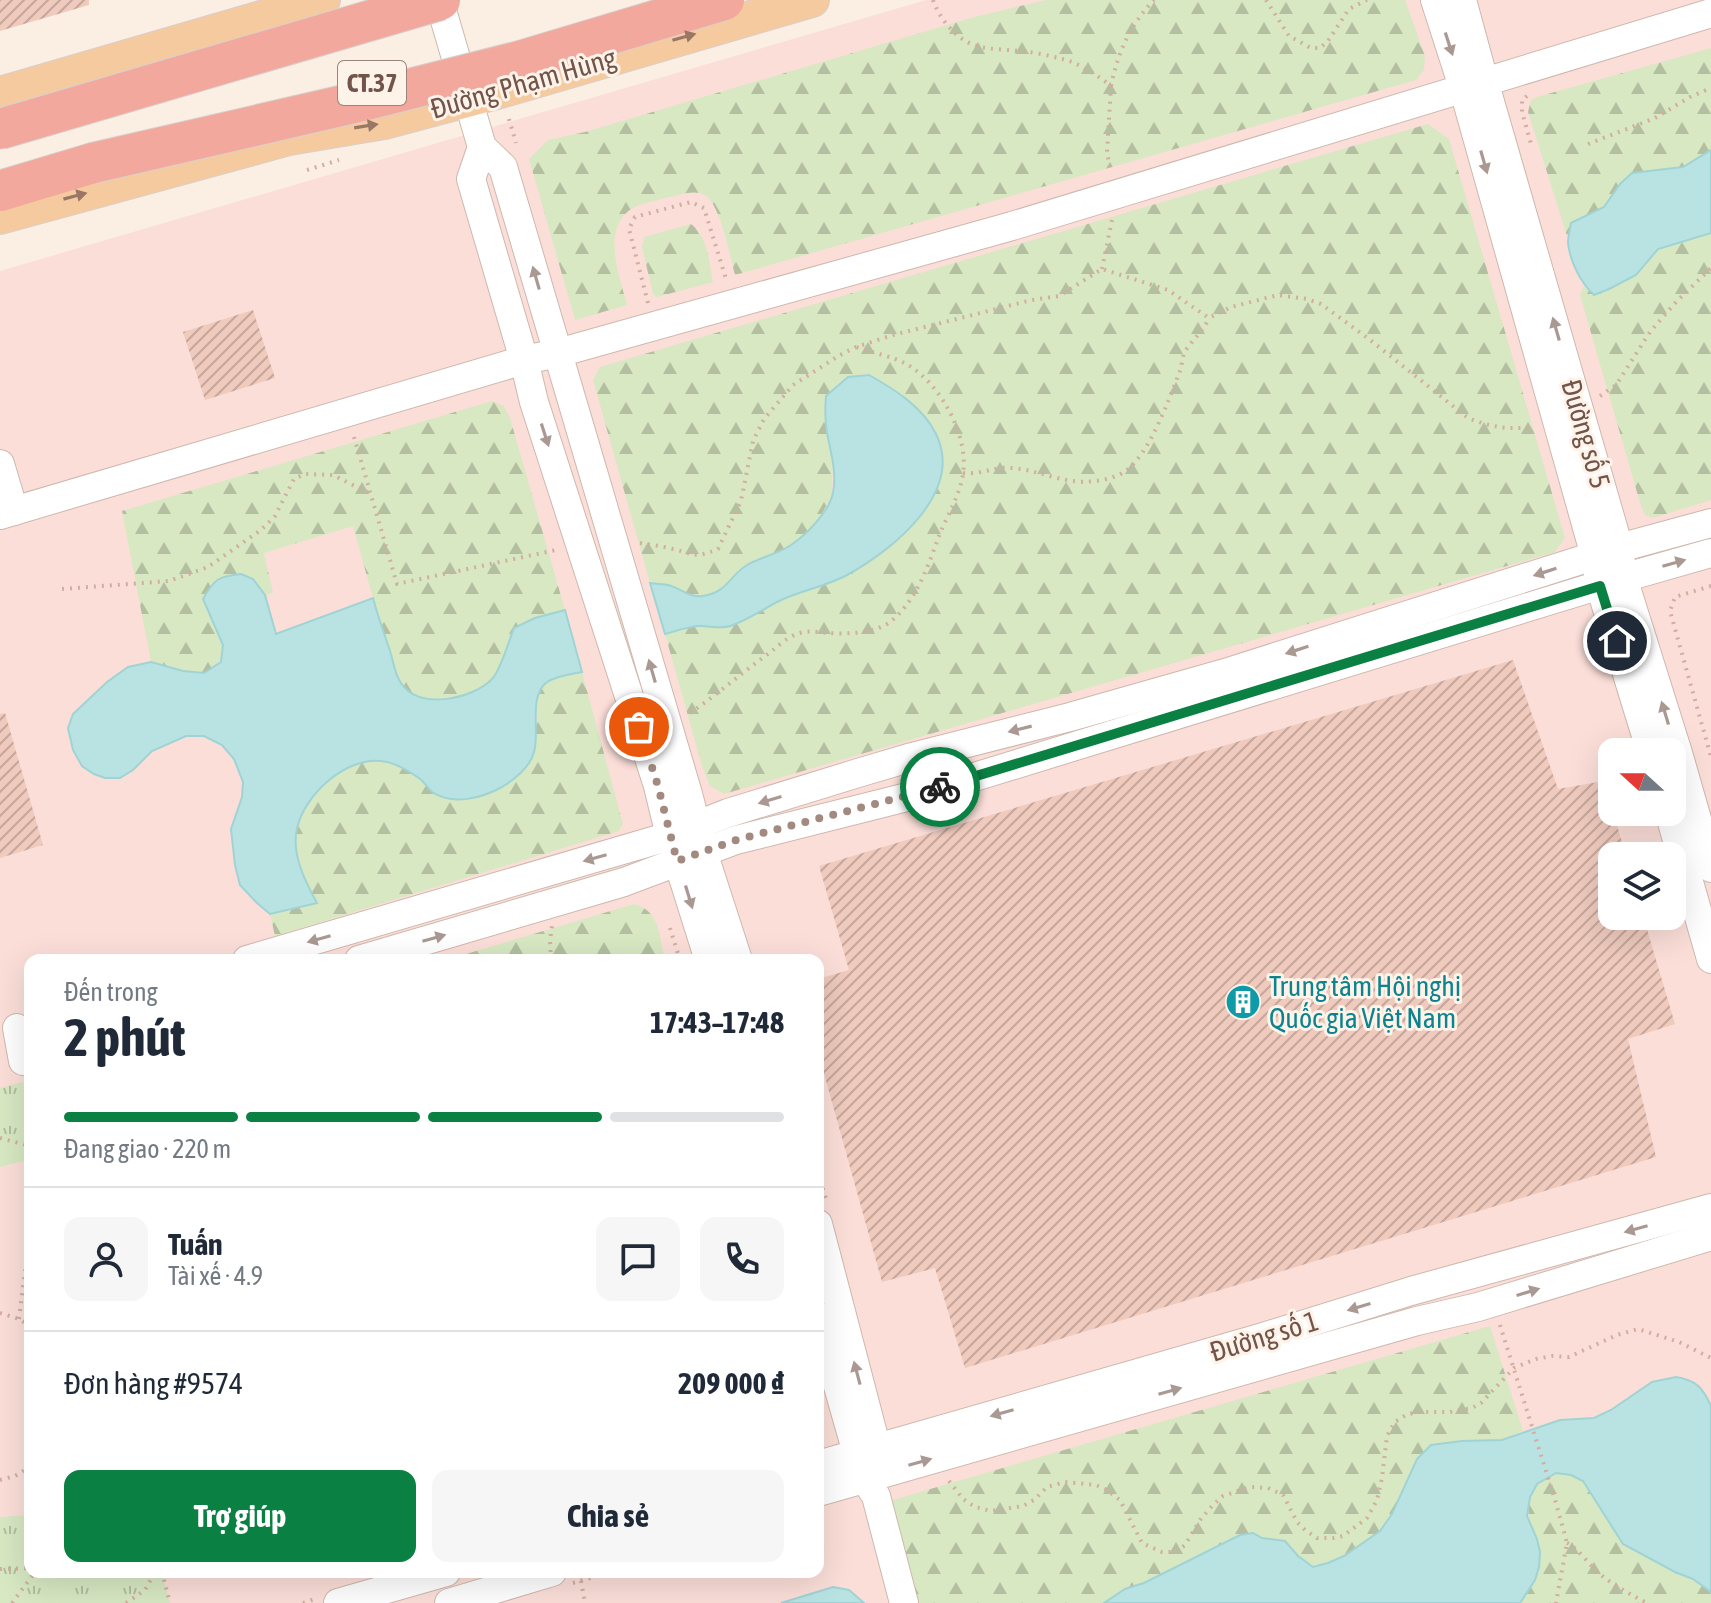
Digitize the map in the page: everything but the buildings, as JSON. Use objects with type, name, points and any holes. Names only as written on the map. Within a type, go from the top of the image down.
[{"type":"highway","points":[[0,129],[86,82],[367,0]]},
{"type":"highway","name":"CT.37","points":[[0,129],[439,0]]},
{"type":"highway","name":"CT.37","points":[[0,191],[650,0]]},
{"type":"highway","points":[[93,163],[362,101],[505,64],[724,0]]},
{"type":"main road","points":[[0,94],[323,0]]},
{"type":"main road","name":"Đường Phạm Hùng","points":[[0,217],[289,138],[384,122],[468,100],[812,0]]},
{"type":"street","points":[[439,0],[482,147],[503,167],[558,353],[687,844],[708,954]]},
{"type":"street","name":"Đường số 5","points":[[1435,0],[1474,84]]},
{"type":"street","name":"Đường số 5","points":[[1462,0],[1474,84],[1607,552],[1648,738]]},
{"type":"street","points":[[0,464],[7,513],[524,360],[1012,226],[1711,13]]},
{"type":"street","points":[[482,147],[471,179],[534,402],[658,786],[735,954]]},
{"type":"street","points":[[379,954],[624,882],[687,844],[728,813],[912,757],[1225,673],[1607,552],[1711,523]]},
{"type":"street","points":[[270,954],[687,844],[736,840],[919,794],[1711,553]]},
{"type":"street","name":"Đường số 5","points":[[1612,582],[1678,753],[1711,868]]},
{"type":"street","points":[[1070,717],[1077,745]]},
{"type":"street","points":[[912,757],[919,794]]},
{"type":"street","points":[[858,773],[865,808]]},
{"type":"street","points":[[1673,826],[1711,959]]},
{"type":"street","points":[[16,1029],[18,1062]]},
{"type":"street","name":"Đường số 1","points":[[1266,1350],[1306,1323],[1711,1208]]},
{"type":"street","name":"Đường số 1","points":[[824,1490],[871,1470],[1052,1412],[1266,1350],[1315,1350],[1417,1321],[1488,1311],[1711,1236]]},
{"type":"street","points":[[824,1252],[871,1470],[904,1603]]},
{"type":"street","points":[[1475,1274],[1488,1311]]},
{"type":"street","points":[[1411,1291],[1417,1321]]},
{"type":"street","points":[[1306,1323],[1315,1350]]},
{"type":"street","points":[[824,1333],[871,1470]]},
{"type":"street","name":"Đường số 1","points":[[824,1466],[871,1470]]},
{"type":"street","points":[[338,1603],[425,1578]]},
{"type":"street","points":[[449,1603],[532,1578]]},
{"type":"path","points":[[933,0],[950,27],[974,45],[1064,59],[1111,86]]},
{"type":"path","points":[[1112,175],[1107,152],[1111,86],[1116,60],[1122,45],[1154,0]]},
{"type":"path","points":[[1266,0],[1289,36],[1311,48],[1320,48],[1349,9],[1367,0]]},
{"type":"path","points":[[1588,144],[1655,118],[1711,88]]},
{"type":"path","points":[[1530,94],[1522,100],[1522,112],[1534,157]]},
{"type":"path","points":[[509,119],[516,144]]},
{"type":"path","points":[[307,170],[346,158]]},
{"type":"path","points":[[649,306],[629,229],[635,217],[691,202],[704,208],[728,284]]},
{"type":"path","points":[[631,541],[676,549],[689,555],[702,555],[718,549],[741,501],[753,441],[764,419],[793,385],[856,347],[1032,300],[1059,296],[1102,269],[1114,208]]},
{"type":"path","points":[[1600,396],[1616,385],[1650,332],[1711,268]]},
{"type":"path","points":[[1102,269],[1168,290],[1209,318]]},
{"type":"path","points":[[963,473],[977,475],[1003,467],[1081,482],[1109,479],[1123,472],[1142,453],[1161,416],[1184,354],[1209,318],[1231,307],[1278,295],[1321,304],[1468,418],[1484,425],[1509,429],[1538,425]]},
{"type":"path","points":[[684,717],[797,634],[871,630],[887,623],[914,593],[931,560],[963,473],[959,433],[934,388],[907,365],[856,347]]},
{"type":"path","points":[[353,433],[397,584],[560,550]]},
{"type":"path","points":[[62,589],[169,581],[208,567],[261,530],[275,516],[294,479],[305,474],[333,475],[371,495]]},
{"type":"path","points":[[1711,586],[1675,597],[1670,611],[1711,757]]},
{"type":"path","points":[[551,954],[553,920]]},
{"type":"path","points":[[0,1138],[24,1144]]},
{"type":"path","points":[[19,1319],[24,1279]]},
{"type":"path","points":[[1488,1311],[1514,1368],[1567,1543],[1556,1603]]},
{"type":"path","points":[[0,1313],[24,1322]]},
{"type":"path","points":[[946,1476],[963,1499],[975,1507],[991,1511],[1023,1506],[1047,1487],[1065,1482],[1096,1485],[1120,1500],[1142,1543],[1162,1552],[1176,1552],[1185,1545],[1200,1520],[1223,1496],[1250,1487],[1268,1488],[1283,1495],[1297,1522],[1305,1530],[1317,1538],[1334,1538],[1343,1536],[1367,1518],[1377,1500],[1387,1436],[1395,1422],[1406,1415],[1472,1408],[1481,1403],[1514,1368],[1536,1359],[1569,1357],[1638,1329],[1679,1342],[1711,1358]]},
{"type":"path","points":[[0,1480],[24,1471]]},
{"type":"path","points":[[1567,1543],[1574,1546],[1600,1574],[1647,1603]]},
{"type":"path","points":[[0,1569],[24,1568]]},
{"type":"path","points":[[12,1603],[32,1578]]},
{"type":"path","points":[[126,1603],[145,1590],[152,1578]]},
{"type":"path","points":[[164,1578],[170,1603]]},
{"type":"path","points":[[581,1581],[585,1603]]},
{"type":"shaded area","name":"Trung tâm Hội nghị Quốc gia Việt Nam","points":[[926,0],[1711,0],[1711,1603],[0,1603],[0,271]]},
{"type":"green space","points":[[1046,0],[1405,0],[1425,56],[1424,70],[1416,80],[735,275],[716,209],[705,195],[687,193],[642,204],[626,213],[615,236],[616,264],[627,305],[575,320],[529,159],[548,140],[585,132],[974,17]]},
{"type":"green space","points":[[1711,48],[1711,150],[1683,167],[1632,173],[1604,207],[1571,223],[1568,239],[1528,112],[1531,100]]},
{"type":"green space","points":[[1428,124],[1449,139],[1565,538],[1555,552],[724,794],[710,786],[665,634],[696,626],[731,626],[780,600],[843,577],[871,560],[901,536],[926,508],[941,479],[941,451],[928,424],[898,392],[866,374],[840,382],[836,385],[827,432],[833,457],[832,495],[818,521],[791,546],[747,565],[729,584],[699,597],[670,585],[650,583],[593,380],[600,367]]},
{"type":"green space","points":[[691,224],[704,243],[713,282],[657,297],[653,294],[642,247],[644,237]]},
{"type":"green space","points":[[1711,233],[1711,500],[1653,518],[1645,515],[1641,506],[1580,295],[1584,286],[1594,295],[1635,275],[1658,249]]},
{"type":"green space","points":[[492,401],[504,406],[510,418],[565,610],[535,618],[514,628],[499,669],[486,684],[459,696],[439,700],[417,697],[402,685],[383,634],[353,526],[264,553],[273,593],[265,595],[253,579],[211,619],[223,645],[221,662],[204,673],[151,662],[122,511]]},
{"type":"green space","points":[[582,672],[623,824],[619,831],[275,936],[270,914],[317,902],[301,875],[296,837],[306,806],[326,782],[353,765],[380,760],[409,772],[433,792],[480,796],[502,787],[524,771],[534,752],[538,695],[546,682]]},
{"type":"green space","points":[[634,904],[643,907],[654,919],[664,954],[466,954]]},
{"type":"green space","points":[[23,1082],[24,1086],[24,1161],[0,1167],[0,1088]]},
{"type":"green space","points":[[1490,1326],[1523,1431],[1502,1440],[1431,1445],[1417,1459],[1392,1514],[1380,1531],[1344,1556],[1314,1567],[1298,1556],[1285,1541],[1262,1538],[1253,1533],[1240,1535],[1144,1583],[1125,1589],[1104,1603],[915,1603],[889,1501]]},
{"type":"green space","points":[[1556,1473],[1571,1475],[1582,1481],[1623,1544],[1693,1579],[1711,1592],[1711,1603],[1520,1603],[1534,1579],[1540,1559],[1529,1516],[1530,1497],[1540,1482]]},
{"type":"green space","points":[[24,1515],[24,1578],[164,1578],[170,1603],[0,1603],[0,1517]]},
{"type":"water","points":[[1711,150],[1711,233],[1658,249],[1636,275],[1594,295],[1580,278],[1571,257],[1568,243],[1571,223],[1604,207],[1632,173],[1683,167]]},
{"type":"water","points":[[869,375],[916,407],[936,434],[942,456],[941,478],[919,518],[884,551],[839,579],[787,597],[730,626],[696,626],[665,634],[650,583],[668,585],[694,596],[711,594],[747,565],[791,545],[822,515],[831,500],[834,478],[826,424],[826,396],[848,377]]},
{"type":"water","points":[[241,574],[253,579],[265,595],[276,634],[373,598],[399,680],[407,690],[426,699],[462,696],[484,686],[499,669],[514,628],[535,618],[565,610],[582,672],[555,678],[541,688],[536,705],[536,744],[532,757],[526,768],[494,791],[467,799],[449,799],[432,792],[422,780],[407,770],[381,761],[354,765],[329,780],[301,815],[296,838],[300,867],[317,903],[270,914],[240,885],[231,829],[242,797],[243,782],[234,759],[222,745],[204,736],[186,736],[152,751],[120,778],[105,778],[82,766],[73,750],[68,728],[73,714],[128,667],[151,662],[204,673],[221,662],[223,645],[203,599],[218,580]]},
{"type":"water","points":[[1676,1377],[1698,1386],[1711,1406],[1711,1592],[1693,1579],[1623,1544],[1583,1481],[1556,1473],[1537,1484],[1530,1497],[1527,1516],[1537,1539],[1539,1567],[1535,1580],[1520,1603],[1104,1603],[1125,1589],[1144,1583],[1240,1535],[1253,1533],[1262,1538],[1285,1541],[1313,1567],[1328,1563],[1344,1556],[1380,1531],[1392,1514],[1417,1459],[1431,1445],[1502,1440],[1560,1420],[1594,1418],[1652,1382]]},
{"type":"water","points":[[833,1587],[849,1590],[864,1603],[781,1603]]},
{"type":"way so far","points":[[639,727],[677,861],[736,840],[940,787]]},
{"type":"place","name":"Trung tâm Hội nghị Quốc gia Việt Nam","points":[[1243,1002]]},
{"type":"route","points":[[940,787],[1600,586],[1617,641]]}]
